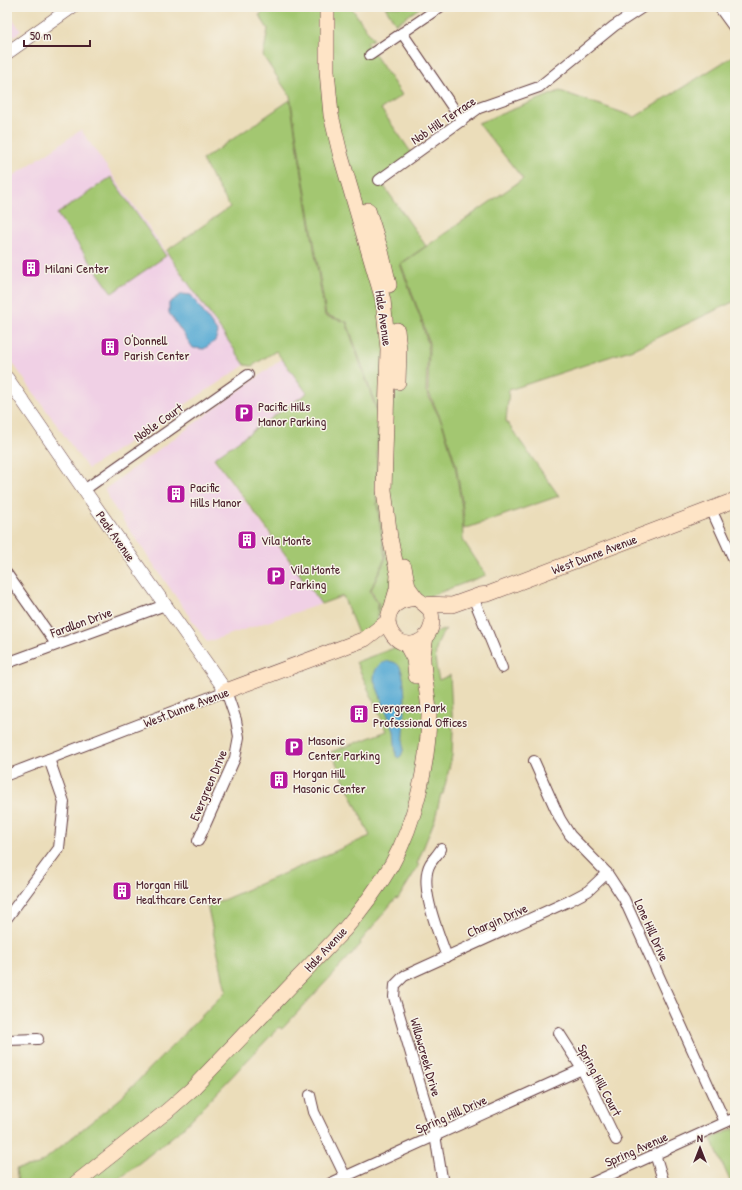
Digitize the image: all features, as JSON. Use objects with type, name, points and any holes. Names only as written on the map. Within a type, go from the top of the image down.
[{"type":"main road","name":"Hale Avenue","points":[[327,7],[327,71],[331,116],[340,153],[383,300],[388,349],[384,490],[390,538],[398,575],[397,589],[389,616]]},
{"type":"main road","name":"Hale Avenue","points":[[336,7],[337,91],[341,114],[350,152],[381,251],[393,299],[399,350],[393,489],[408,587],[420,601]]},
{"type":"main road","name":"West Dunne Avenue","points":[[420,601],[452,605],[473,597],[488,594],[735,500]]},
{"type":"main road","points":[[403,599],[420,601],[431,612],[429,632],[417,643],[400,642],[390,630],[389,616],[403,599]]},
{"type":"main road","name":"West Dunne Avenue","points":[[429,632],[452,605]]},
{"type":"main road","name":"West Dunne Avenue","points":[[226,692],[365,639],[389,616]]},
{"type":"main road","name":"Hale Avenue","points":[[76,1183],[167,1111],[191,1090],[344,930],[380,884],[393,862],[415,806],[425,760],[429,714],[423,658],[429,632]]},
{"type":"main road","name":"West Dunne Avenue","points":[[365,639],[400,642]]},
{"type":"main road","name":"Hale Avenue","points":[[63,1183],[167,1100],[192,1078],[334,926],[356,901],[372,879],[394,836],[407,804],[416,760],[418,734],[418,689],[414,660],[400,642]]},
{"type":"street","points":[[7,53],[72,7]]},
{"type":"street","points":[[370,55],[440,7]]},
{"type":"street","name":"Nob Hill Terrace","points":[[379,180],[479,108],[539,86],[614,26],[643,7]]},
{"type":"street","points":[[719,7],[735,29]]},
{"type":"street","points":[[402,33],[462,121]]},
{"type":"street","name":"Noble Court","points":[[84,490],[248,375]]},
{"type":"street","name":"Peak Avenue","points":[[8,380],[226,692]]},
{"type":"street","points":[[711,509],[735,562]]},
{"type":"street","points":[[7,574],[56,644]]},
{"type":"street","points":[[473,597],[502,668]]},
{"type":"street","name":"Farallon Drive","points":[[7,664],[56,644],[165,605]]},
{"type":"street","name":"West Dunne Avenue","points":[[7,775],[226,692]]},
{"type":"street","name":"Evergreen Drive","points":[[198,841],[235,758],[239,737],[236,720],[226,692]]},
{"type":"street","points":[[7,918],[59,848],[64,802],[49,759]]},
{"type":"street","name":"Lone Hill Drive","points":[[534,761],[560,819],[570,835],[607,873],[624,899],[730,1120]]},
{"type":"street","points":[[441,849],[429,865],[427,881],[432,917],[447,957]]},
{"type":"street","name":"Chargin Drive","points":[[395,985],[404,976],[582,895],[607,873]]},
{"type":"street","name":"Willowcreek Drive","points":[[395,985],[394,997],[435,1135],[444,1183]]},
{"type":"street","name":"Spring Hill Court","points":[[559,1033],[582,1069],[616,1140]]},
{"type":"street","points":[[7,1040],[38,1039]]},
{"type":"street","name":"Spring Hill Drive","points":[[331,1183],[582,1069]]},
{"type":"street","points":[[310,1095],[314,1112],[345,1176]]},
{"type":"street","name":"Spring Avenue","points":[[592,1183],[730,1120]]},
{"type":"street","points":[[655,1154],[664,1183]]},
{"type":"shaded area","points":[[7,10],[21,31],[7,41]]},
{"type":"shaded area","points":[[81,130],[245,365],[88,469],[7,355],[7,180]]},
{"type":"shaded area","points":[[282,359],[307,393],[214,459],[321,604],[207,642],[109,500],[105,489]]},
{"type":"green space","points":[[271,7],[351,7],[373,39],[367,43],[402,95],[381,109],[413,155],[379,179],[426,246],[400,264],[421,320],[428,344],[426,391],[442,423],[455,465],[462,508],[463,540],[486,575],[377,616],[379,604],[371,590],[386,558],[377,498],[379,415],[347,322],[326,315],[290,96],[263,56],[268,29],[259,15]]},
{"type":"green space","points":[[385,7],[421,7],[396,24]]},
{"type":"green space","points":[[735,55],[735,301],[636,348],[509,390],[506,421],[559,496],[464,529],[463,508],[456,465],[443,424],[428,391],[429,343],[401,264],[523,179],[478,123],[560,91],[635,117]]},
{"type":"green space","points":[[290,100],[325,316],[346,322],[378,415],[376,498],[385,558],[370,591],[378,605],[378,629],[359,636],[343,596],[321,604],[214,458],[307,393],[276,351],[252,366],[245,365],[166,251],[230,207],[202,160]]},
{"type":"green space","points":[[111,177],[166,256],[112,293],[57,214]]},
{"type":"green space","points":[[446,629],[437,647],[436,666],[439,680],[450,675],[453,731],[452,756],[443,794],[441,794],[435,819],[417,864],[419,865],[398,899],[396,898],[360,942],[361,944],[282,1029],[279,1027],[182,1129],[114,1183],[18,1183],[16,1169],[38,1165],[121,1098],[226,991],[207,904],[223,900],[370,836],[331,752],[387,731],[356,662]]},
{"type":"green space","points":[[735,1128],[735,1183],[731,1183],[711,1139]]},
{"type":"water","points":[[182,294],[191,295],[218,333],[215,341],[204,349],[193,348],[169,313],[169,303]]},
{"type":"water","points":[[389,661],[400,667],[404,684],[405,708],[403,751],[401,756],[398,758],[396,756],[394,731],[374,680],[377,667],[382,663]]},
{"type":"place","name":"Milani Center","points":[[31,268]]},
{"type":"place","name":"O'Donnell Parish Center","points":[[110,347]]},
{"type":"place","name":"Pacific Hills Manor Parking","points":[[244,413]]},
{"type":"place","name":"Pacific Hills Manor","points":[[176,494]]},
{"type":"place","name":"Vila Monte","points":[[247,540]]},
{"type":"place","name":"Vila Monte Parking","points":[[276,576]]},
{"type":"place","name":"Evergreen Park Professional Offices","points":[[359,714]]},
{"type":"place","name":"Masonic Center Parking","points":[[294,747]]},
{"type":"place","name":"Morgan Hill Masonic Center","points":[[279,780]]},
{"type":"place","name":"Morgan Hill Healthcare Center","points":[[122,891]]}]
